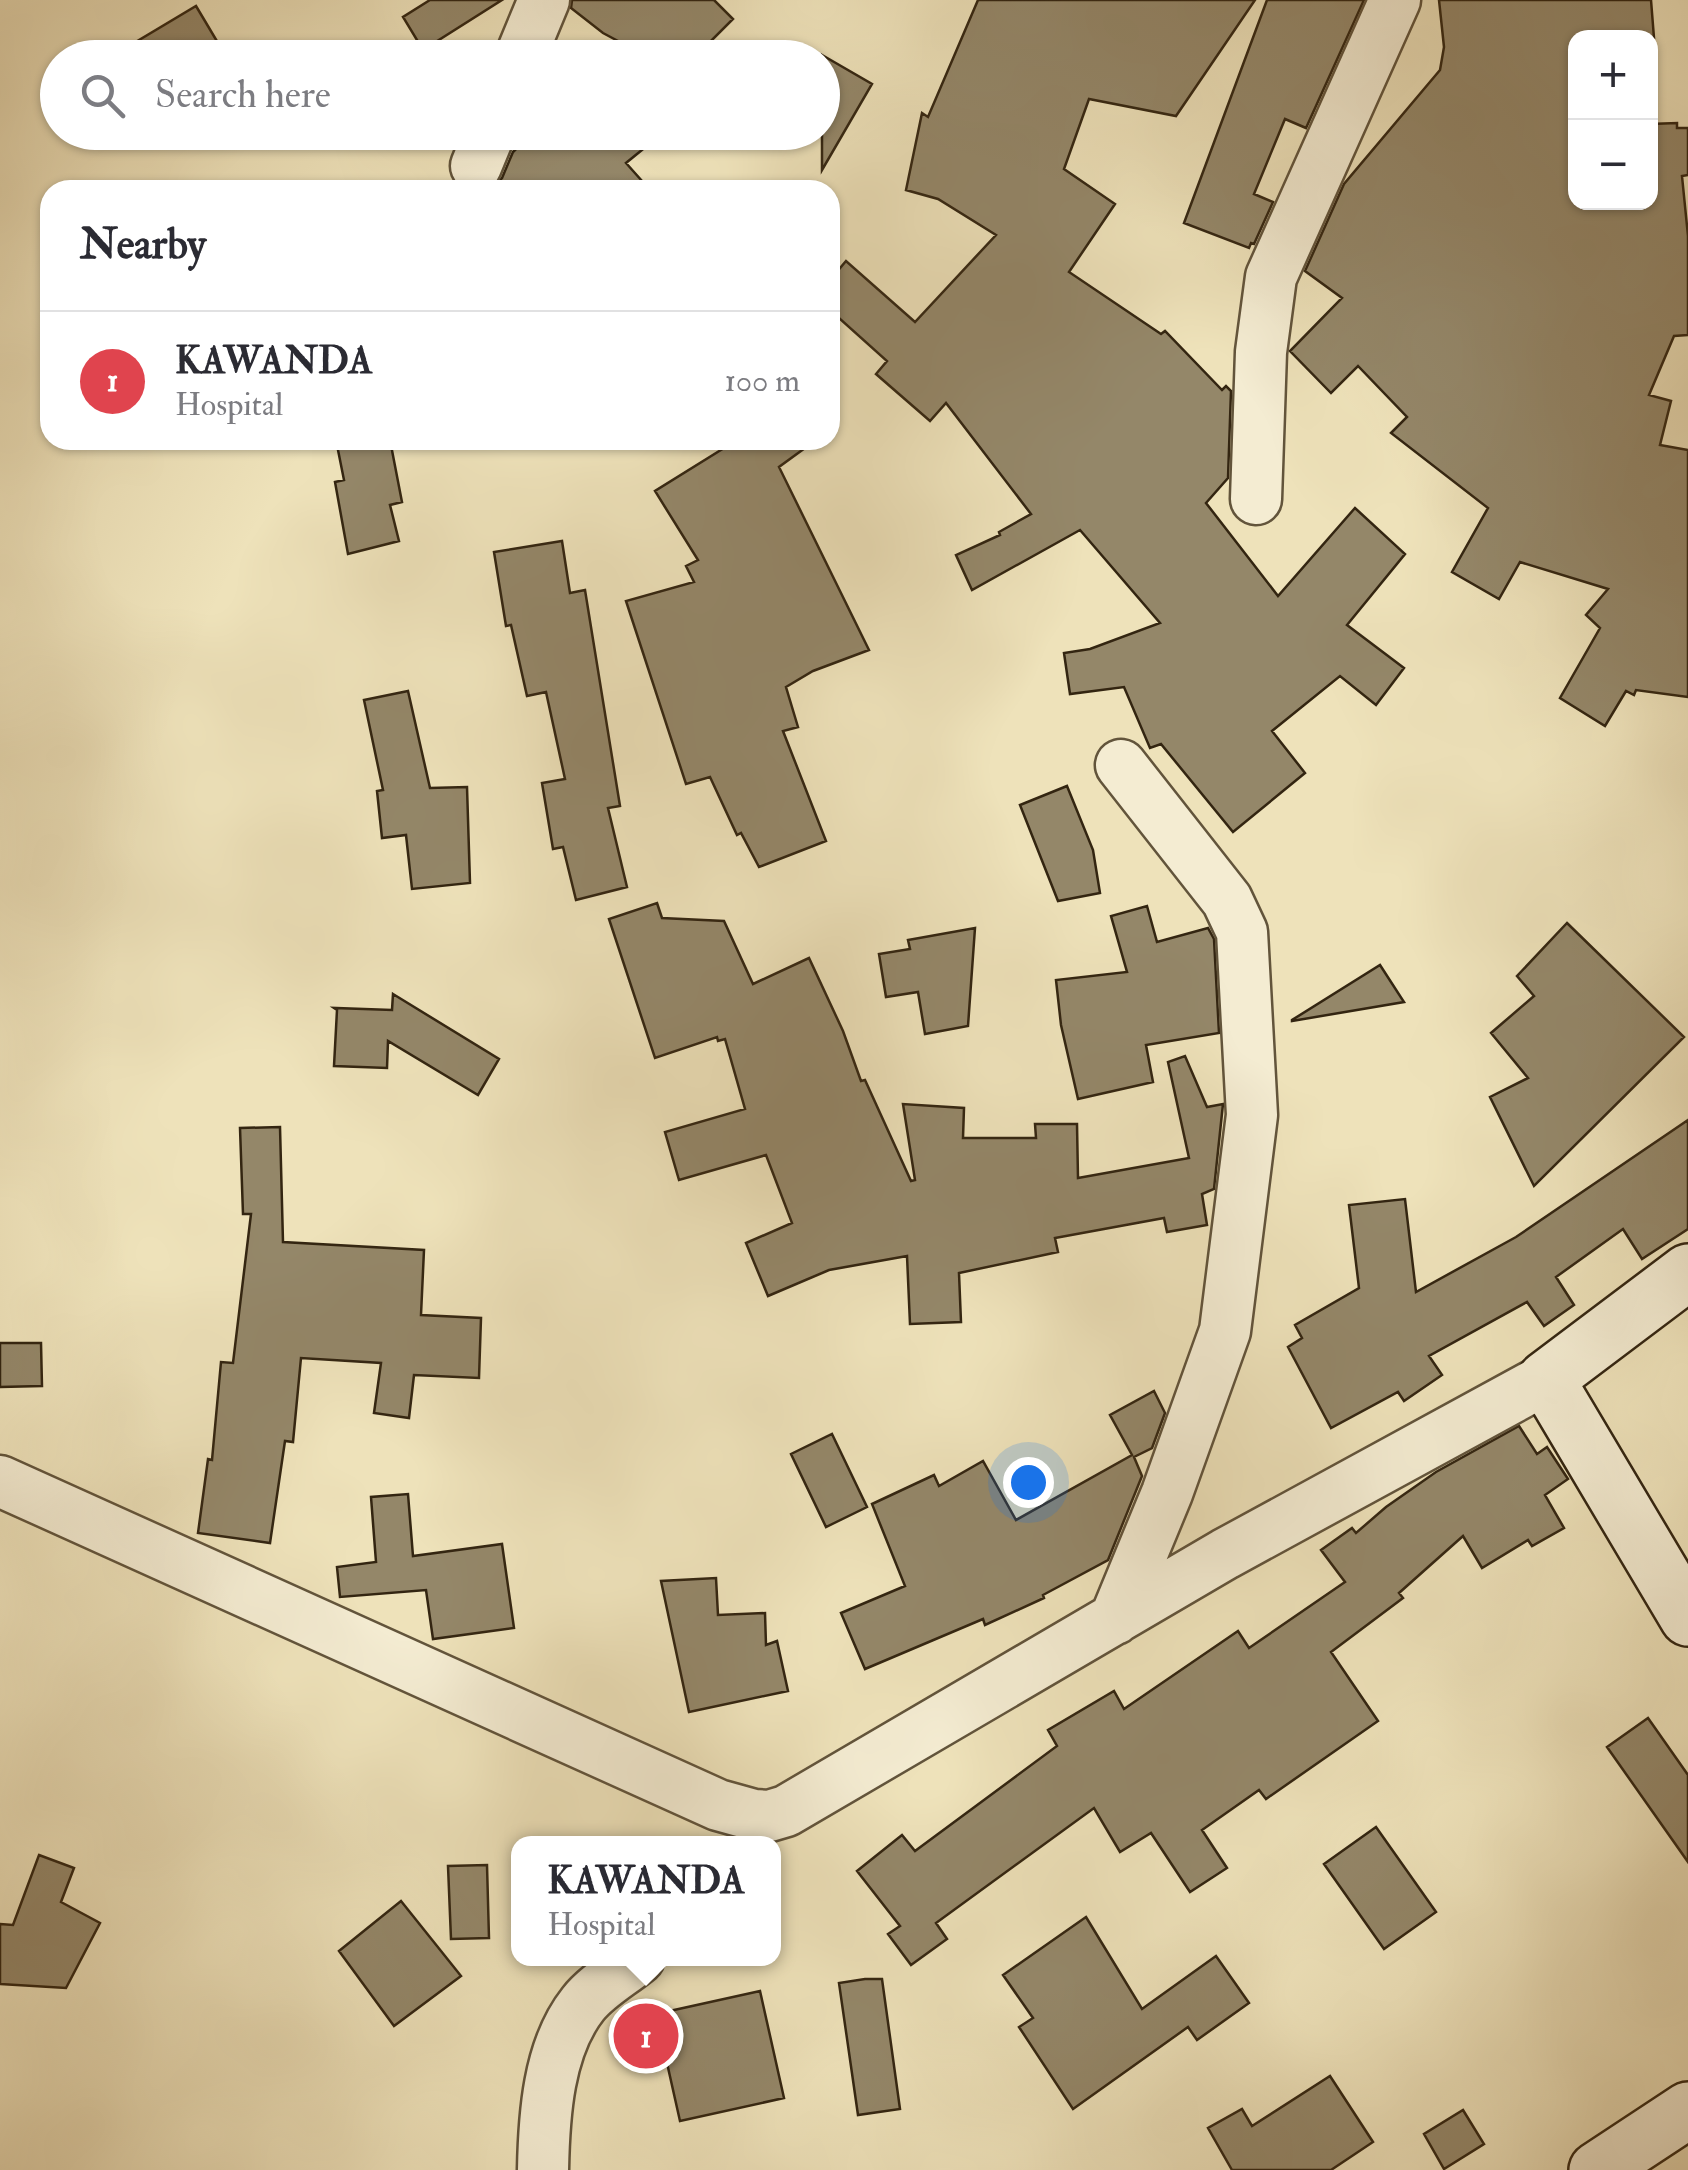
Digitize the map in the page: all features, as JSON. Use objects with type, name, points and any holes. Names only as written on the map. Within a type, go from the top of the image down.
[{"type":"street","points":[[527,40],[544,0]]},
{"type":"street","points":[[1256,498],[1261,352],[1270,277],[1396,0]]},
{"type":"street","points":[[1115,1619],[1167,1493],[1225,1331],[1252,1115],[1242,932],[1227,900],[1121,765]]},
{"type":"street","points":[[0,1480],[718,1805],[759,1830],[1225,1554],[1546,1379],[1688,1272]]},
{"type":"street","points":[[1546,1379],[1688,1618]]},
{"type":"street","points":[[543,2170],[556,2053],[584,2003],[628,1966]]},
{"type":"street","points":[[1597,2170],[1688,2110]]},
{"type":"building","points":[[430,0],[502,0],[439,40],[417,40],[403,17]]},
{"type":"building","points":[[572,0],[714,0],[733,19],[712,40],[616,40],[571,8]]},
{"type":"building","points":[[978,0],[1255,0],[1176,116],[1089,99],[1064,169],[1115,204],[1069,272],[1161,334],[1165,331],[1222,390],[1226,386],[1231,391],[1228,478],[1206,503],[1278,596],[1355,508],[1405,554],[1347,625],[1404,668],[1376,705],[1340,676],[1272,731],[1305,773],[1233,832],[1161,744],[1150,748],[1124,687],[1070,694],[1064,653],[1090,649],[1160,623],[1080,530],[972,590],[956,555],[1000,535],[999,532],[1031,514],[946,403],[930,421],[876,374],[887,361],[840,319],[840,268],[846,261],[915,322],[996,235],[938,199],[906,190],[922,113],[928,117]]},
{"type":"building","points":[[1267,0],[1364,0],[1306,128],[1285,119],[1254,194],[1273,202],[1249,248],[1184,223]]},
{"type":"building","points":[[1439,0],[1651,0],[1653,30],[1568,30],[1568,210],[1658,210],[1658,124],[1677,123],[1677,128],[1688,128],[1688,175],[1682,176],[1688,236],[1688,335],[1674,336],[1649,395],[1671,401],[1660,445],[1688,450],[1688,697],[1636,690],[1634,695],[1626,691],[1605,726],[1560,698],[1600,628],[1586,615],[1608,589],[1520,562],[1499,599],[1452,572],[1488,508],[1391,433],[1407,417],[1358,366],[1331,393],[1290,351],[1342,298],[1305,271],[1344,184],[1440,70],[1444,47]]},
{"type":"building","points":[[196,6],[216,40],[139,40]]},
{"type":"building","points":[[840,65],[872,84],[840,139]]},
{"type":"building","points":[[642,150],[626,163],[641,180],[500,180],[513,152]]},
{"type":"building","points":[[822,150],[834,150],[822,170]]},
{"type":"building","points":[[338,450],[392,450],[402,502],[390,505],[399,541],[348,554],[335,482],[344,480]]},
{"type":"building","points":[[721,450],[802,450],[779,467],[869,650],[813,671],[786,687],[798,727],[783,731],[826,841],[759,867],[741,833],[737,835],[710,777],[686,784],[626,601],[694,582],[686,566],[698,560],[655,491]]},
{"type":"building","points":[[562,541],[570,593],[585,590],[620,806],[608,808],[627,887],[576,900],[563,847],[553,849],[542,783],[565,779],[546,692],[527,696],[511,625],[506,626],[494,552]]},
{"type":"building","points":[[408,691],[430,788],[467,787],[470,883],[412,889],[406,835],[382,838],[377,791],[383,790],[364,700]]},
{"type":"building","points":[[1067,786],[1093,850],[1100,893],[1058,901],[1020,805]]},
{"type":"building","points":[[657,903],[662,918],[724,921],[753,984],[809,958],[861,1081],[865,1080],[911,1181],[915,1180],[903,1104],[964,1108],[963,1138],[1036,1138],[1035,1124],[1077,1124],[1078,1178],[1189,1158],[1168,1062],[1185,1056],[1207,1107],[1223,1104],[1214,1189],[1202,1194],[1207,1225],[1167,1232],[1164,1218],[1055,1238],[1058,1252],[959,1273],[961,1322],[910,1324],[907,1256],[829,1270],[768,1296],[746,1243],[792,1223],[766,1155],[679,1180],[665,1132],[745,1109],[725,1039],[718,1041],[717,1037],[655,1058],[609,919]]},
{"type":"building","points":[[1147,906],[1157,942],[1208,928],[1214,939],[1219,1033],[1146,1045],[1153,1082],[1078,1099],[1061,1025],[1056,980],[1127,972],[1111,916]]},
{"type":"building","points":[[1567,923],[1684,1037],[1534,1186],[1490,1097],[1528,1078],[1491,1033],[1534,996],[1517,976]]},
{"type":"building","points":[[975,928],[968,1026],[925,1034],[918,992],[886,997],[879,954],[910,949],[908,940]]},
{"type":"building","points":[[1380,965],[1404,1002],[1292,1021],[1292,1020]]},
{"type":"building","points":[[393,994],[499,1059],[478,1095],[388,1041],[387,1068],[334,1066],[334,1008],[392,1010]]},
{"type":"building","points":[[1688,1120],[1688,1229],[1642,1259],[1623,1229],[1556,1277],[1574,1305],[1544,1326],[1527,1302],[1429,1356],[1442,1375],[1404,1401],[1398,1392],[1331,1428],[1288,1347],[1302,1338],[1295,1325],[1359,1288],[1349,1205],[1405,1199],[1416,1292],[1516,1237]]},
{"type":"building","points":[[280,1127],[283,1242],[424,1250],[421,1315],[481,1318],[479,1378],[414,1375],[409,1418],[374,1413],[381,1363],[301,1358],[293,1442],[285,1441],[270,1543],[198,1533],[208,1459],[212,1460],[221,1362],[233,1363],[251,1214],[243,1214],[240,1128]]},
{"type":"building","points":[[0,1343],[41,1343],[42,1386],[0,1387]]},
{"type":"building","points":[[1154,1391],[1165,1413],[1152,1448],[1134,1457],[1142,1476],[1108,1560],[1043,1595],[1044,1598],[985,1625],[983,1619],[865,1669],[841,1613],[905,1586],[872,1504],[934,1475],[939,1486],[983,1461],[1016,1520],[1132,1455],[1110,1415]]},
{"type":"building","points":[[1519,1426],[1537,1454],[1547,1447],[1568,1479],[1545,1495],[1564,1528],[1532,1546],[1528,1540],[1482,1568],[1463,1536],[1399,1593],[1403,1598],[1331,1652],[1378,1721],[1266,1799],[1259,1790],[1202,1830],[1227,1868],[1190,1892],[1151,1833],[1120,1852],[1094,1808],[936,1923],[947,1939],[911,1965],[888,1934],[900,1926],[857,1871],[902,1835],[915,1851],[1057,1746],[1048,1730],[1114,1691],[1124,1709],[1238,1631],[1249,1648],[1345,1582],[1321,1550],[1352,1528],[1356,1533],[1436,1472]]},
{"type":"building","points":[[832,1434],[867,1507],[826,1527],[791,1454]]},
{"type":"building","points":[[408,1494],[413,1556],[502,1544],[514,1628],[433,1639],[426,1590],[340,1597],[337,1567],[376,1562],[371,1497]]},
{"type":"building","points":[[716,1578],[718,1615],[765,1613],[766,1645],[777,1641],[788,1691],[689,1712],[661,1581]]},
{"type":"building","points":[[1648,1718],[1688,1775],[1688,1862],[1607,1747]]},
{"type":"building","points":[[1376,1827],[1436,1912],[1384,1949],[1324,1864]]},
{"type":"building","points":[[39,1855],[74,1868],[61,1902],[100,1923],[66,1988],[0,1984],[0,1924],[13,1925]]},
{"type":"building","points":[[487,1865],[489,1938],[451,1939],[448,1866]]},
{"type":"building","points":[[401,1901],[461,1976],[394,2026],[339,1951]]},
{"type":"building","points":[[1086,1917],[1142,2009],[1216,1956],[1249,2003],[1197,2040],[1188,2027],[1073,2109],[1019,2027],[1033,2018],[1003,1975]]},
{"type":"building","points":[[882,1979],[900,2109],[858,2115],[839,1983]]},
{"type":"building","points":[[760,1991],[784,2098],[680,2121],[656,2014]]},
{"type":"building","points":[[1330,2076],[1373,2142],[1331,2170],[1232,2170],[1208,2128],[1242,2109],[1252,2126]]},
{"type":"building","points":[[1463,2110],[1484,2144],[1444,2169],[1424,2134]]},
{"type":"place","name":"KAWANDA","points":[[646,2036]]}]
